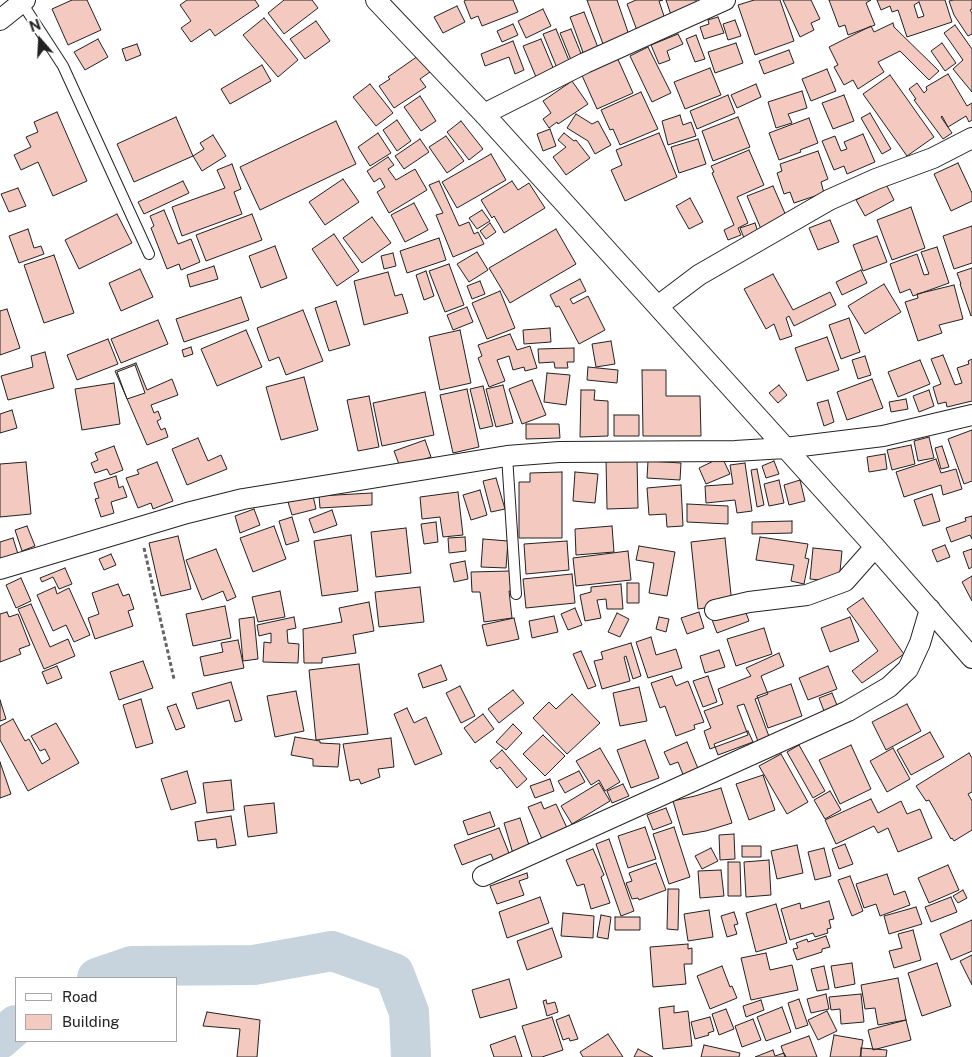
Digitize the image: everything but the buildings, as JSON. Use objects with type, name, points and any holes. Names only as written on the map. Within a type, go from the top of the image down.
[{"type":"street","points":[[376,0],[484,114],[658,306],[875,547],[972,658]]},
{"type":"street","points":[[484,114],[585,63],[725,0]]},
{"type":"street","points":[[0,20],[23,1]]},
{"type":"street","points":[[658,306],[699,276],[829,200],[876,179],[933,158],[972,138]]},
{"type":"street","points":[[0,569],[187,513],[243,499],[508,456],[559,452],[735,451],[785,448],[883,436],[972,415]]},
{"type":"street","points":[[715,610],[749,602],[807,595],[845,581],[875,547]]},
{"type":"street","points":[[483,876],[839,715],[889,687],[908,669],[920,643],[930,609]]},
{"type":"lane","points":[[23,1],[63,66],[149,254]]},
{"type":"lane","points":[[508,456],[516,594]]},
{"type":"path","points":[[140,528],[174,679]]},
{"type":"waterway","points":[[100,977],[132,966],[254,965],[332,951],[394,973],[409,1012],[411,1057]]},
{"type":"waterway","points":[[0,1039],[15,1026]]}]
